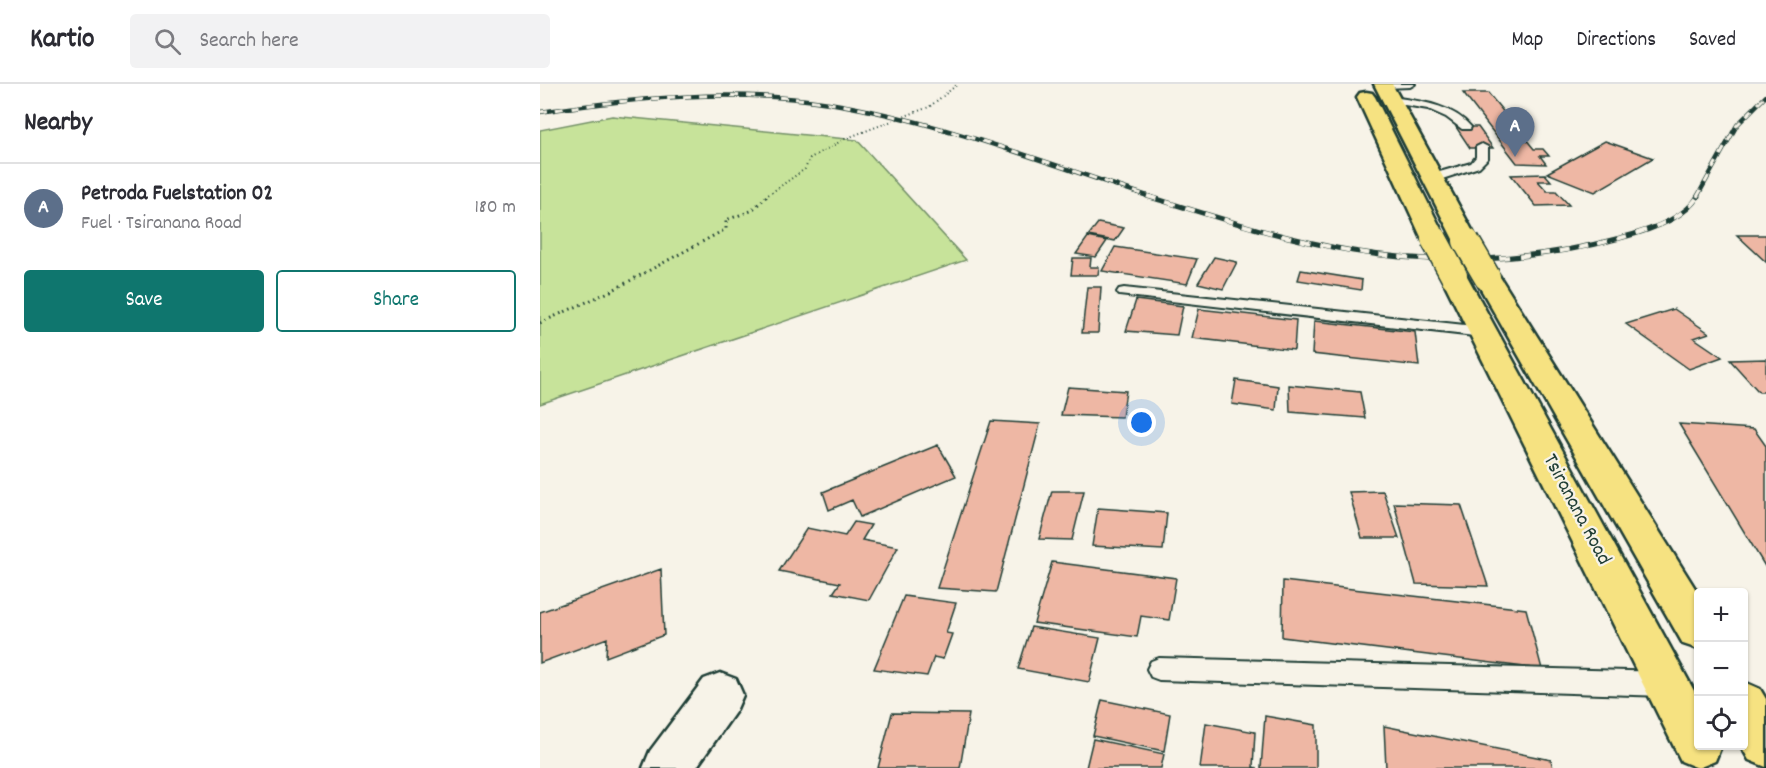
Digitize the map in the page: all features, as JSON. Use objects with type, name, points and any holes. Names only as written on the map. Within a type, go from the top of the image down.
[{"type":"highway","points":[[1360,84],[1434,239],[1470,277]]},
{"type":"highway","points":[[1386,90],[1466,241],[1470,277]]},
{"type":"highway","name":"Tsiranana Road","points":[[1470,277],[1483,332],[1694,735]]},
{"type":"highway","name":"Tsiranana Road","points":[[1470,277],[1694,624]]},
{"type":"highway","points":[[1748,713],[1766,743]]},
{"type":"highway","name":"Tsiranana Road","points":[[1702,750],[1711,768]]},
{"type":"street","points":[[667,768],[720,695]]},
{"type":"lane","points":[[1386,90],[1410,84]]},
{"type":"lane","points":[[1386,90],[1449,113],[1466,127]]},
{"type":"lane","points":[[1433,178],[1475,165],[1482,158],[1482,147]]},
{"type":"lane","points":[[1124,292],[1483,332]]},
{"type":"lane","points":[[1159,669],[1667,684]]},
{"type":"path","points":[[540,323],[577,310],[726,229],[726,220],[751,211],[757,204],[805,169],[810,158],[847,138],[929,107],[958,84]]},
{"type":"green space","points":[[612,116],[857,140],[966,260],[540,404],[540,130]]},
{"type":"building","points":[[1463,93],[1488,93],[1534,149],[1543,149],[1549,156],[1540,156],[1546,164],[1517,163]]},
{"type":"building","points":[[1456,127],[1478,127],[1493,148],[1470,148]]},
{"type":"building","points":[[1605,141],[1653,158],[1595,192],[1547,173]]},
{"type":"building","points":[[1545,174],[1551,181],[1538,181],[1547,191],[1556,191],[1569,205],[1536,206],[1511,175]]},
{"type":"building","points":[[1098,223],[1124,228],[1115,241],[1088,236]]},
{"type":"building","points":[[1737,235],[1766,235],[1766,262]]},
{"type":"building","points":[[1088,237],[1107,241],[1096,257],[1076,254]]},
{"type":"building","points":[[1115,247],[1197,259],[1187,284],[1102,271]]},
{"type":"building","points":[[1214,257],[1237,262],[1223,289],[1198,283]]},
{"type":"building","points":[[1073,258],[1091,258],[1090,267],[1099,267],[1098,275],[1071,275]]},
{"type":"building","points":[[1301,270],[1362,280],[1361,290],[1298,280]]},
{"type":"building","points":[[1087,287],[1101,287],[1098,333],[1082,333]]},
{"type":"building","points":[[1136,300],[1183,306],[1177,335],[1126,331]]},
{"type":"building","points":[[1199,309],[1296,320],[1294,350],[1192,338]]},
{"type":"building","points":[[1674,309],[1709,333],[1694,338],[1722,357],[1689,369],[1626,324]]},
{"type":"building","points":[[1314,321],[1415,332],[1419,366],[1312,354]]},
{"type":"building","points":[[1766,359],[1766,392],[1759,392],[1730,360]]},
{"type":"building","points":[[1236,380],[1278,386],[1276,410],[1232,404]]},
{"type":"building","points":[[1289,385],[1360,392],[1365,418],[1290,412]]},
{"type":"building","points":[[1068,387],[1126,391],[1122,417],[1061,415]]},
{"type":"building","points":[[991,421],[1040,424],[996,592],[937,588]]},
{"type":"building","points":[[1679,424],[1754,429],[1766,446],[1766,568]]},
{"type":"building","points":[[938,445],[956,476],[860,517],[852,500],[829,510],[823,492]]},
{"type":"building","points":[[1052,491],[1084,491],[1072,540],[1039,539]]},
{"type":"building","points":[[1383,491],[1399,538],[1362,538],[1349,492]]},
{"type":"building","points":[[1394,503],[1461,505],[1488,586],[1416,584]]},
{"type":"building","points":[[1098,508],[1167,513],[1163,550],[1092,546]]},
{"type":"building","points":[[854,522],[871,525],[862,540],[898,547],[869,600],[833,593],[840,583],[779,571],[807,528],[845,536]]},
{"type":"building","points":[[1052,562],[1176,578],[1169,620],[1141,616],[1137,637],[1034,623]]},
{"type":"building","points":[[661,569],[664,635],[606,657],[607,638],[540,663],[540,612]]},
{"type":"building","points":[[1283,581],[1526,609],[1542,669],[1282,637]]},
{"type":"building","points":[[904,596],[956,603],[946,633],[952,634],[943,659],[934,657],[927,676],[874,669]]},
{"type":"building","points":[[1031,627],[1100,638],[1089,682],[1018,669]]},
{"type":"building","points":[[1102,700],[1170,714],[1164,751],[1093,736]]},
{"type":"building","points":[[892,713],[969,714],[960,768],[878,768]]},
{"type":"building","points":[[1265,716],[1316,725],[1316,768],[1261,768]]},
{"type":"building","points":[[1206,723],[1255,732],[1253,767],[1257,768],[1200,768]]},
{"type":"building","points":[[1384,726],[1551,760],[1553,768],[1386,768]]},
{"type":"building","points":[[1093,739],[1164,754],[1161,768],[1086,768]]},
{"type":"railway","points":[[540,112],[684,97],[757,96],[829,103],[911,120],[1151,197]]},
{"type":"railway","points":[[1697,197],[1737,125],[1766,96]]},
{"type":"railway","points":[[1147,196],[1249,227],[1327,246],[1386,256],[1454,260],[1555,252],[1620,238],[1674,218],[1692,204],[1698,196]]},
{"type":"place","name":"Petroda Fuelstation 02","points":[[1515,157]]}]
